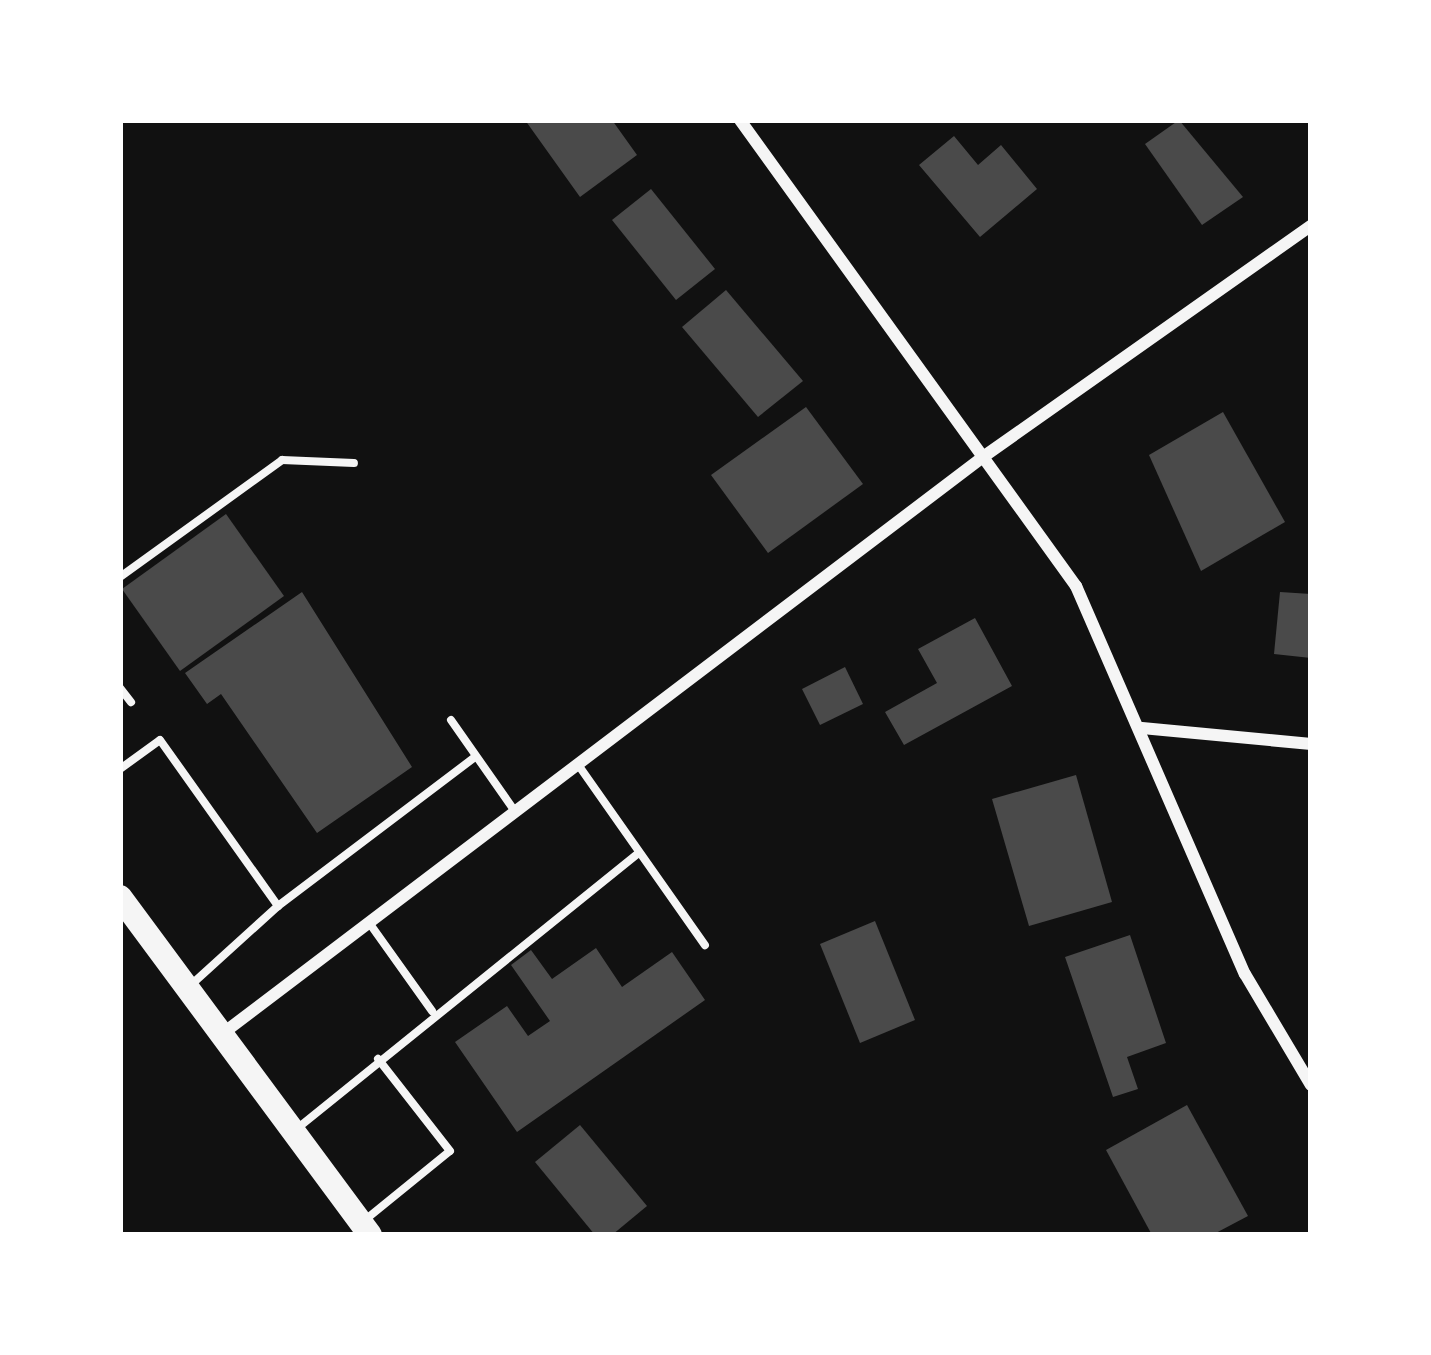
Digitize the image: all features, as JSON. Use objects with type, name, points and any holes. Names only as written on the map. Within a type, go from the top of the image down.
[{"type":"main road","points":[[122,904],[366,1229]]},
{"type":"street","points":[[740,120],[1076,586],[1142,728],[1245,974],[1311,1085]]},
{"type":"street","points":[[222,1034],[983,457],[1311,226]]},
{"type":"street","points":[[1142,728],[1311,744]]},
{"type":"lane","points":[[120,577],[282,460],[354,463]]},
{"type":"lane","points":[[120,688],[131,703]]},
{"type":"lane","points":[[451,720],[517,814]]},
{"type":"lane","points":[[120,769],[160,740],[278,906]]},
{"type":"lane","points":[[187,988],[278,906],[475,757]]},
{"type":"lane","points":[[579,766],[636,855],[705,945]]},
{"type":"lane","points":[[293,1132],[432,1011],[636,855]]},
{"type":"lane","points":[[370,924],[432,1011]]},
{"type":"lane","points":[[366,1229],[450,1151],[378,1059]]},
{"type":"building","points":[[525,120],[612,120],[637,155],[580,197]]},
{"type":"building","points":[[1179,120],[1243,197],[1202,225],[1145,144]]},
{"type":"building","points":[[954,136],[978,165],[1001,145],[1037,189],[980,237],[919,165]]},
{"type":"building","points":[[651,189],[715,269],[676,300],[612,220]]},
{"type":"building","points":[[726,290],[803,381],[758,417],[682,327]]},
{"type":"building","points":[[806,407],[863,484],[768,553],[711,475]]},
{"type":"building","points":[[1223,412],[1285,522],[1201,571],[1149,455]]},
{"type":"building","points":[[226,514],[284,596],[180,671],[122,589]]},
{"type":"building","points":[[302,592],[412,767],[317,833],[221,694],[207,704],[185,673]]},
{"type":"building","points":[[1280,592],[1311,594],[1311,658],[1274,654]]},
{"type":"building","points":[[975,618],[1012,686],[904,745],[885,712],[937,683],[918,649]]},
{"type":"building","points":[[845,667],[863,704],[820,725],[802,689]]},
{"type":"building","points":[[1076,775],[1112,902],[1029,926],[992,799]]},
{"type":"building","points":[[875,921],[915,1020],[860,1043],[820,944]]},
{"type":"building","points":[[1130,935],[1166,1043],[1127,1057],[1138,1089],[1113,1097],[1065,957]]},
{"type":"building","points":[[596,948],[622,987],[672,952],[705,1000],[517,1132],[455,1042],[507,1006],[528,1036],[550,1021],[511,965],[531,950],[552,979]]},
{"type":"building","points":[[1187,1105],[1248,1216],[1212,1235],[1152,1235],[1106,1150]]},
{"type":"building","points":[[580,1125],[647,1206],[612,1235],[595,1235],[535,1162]]}]
